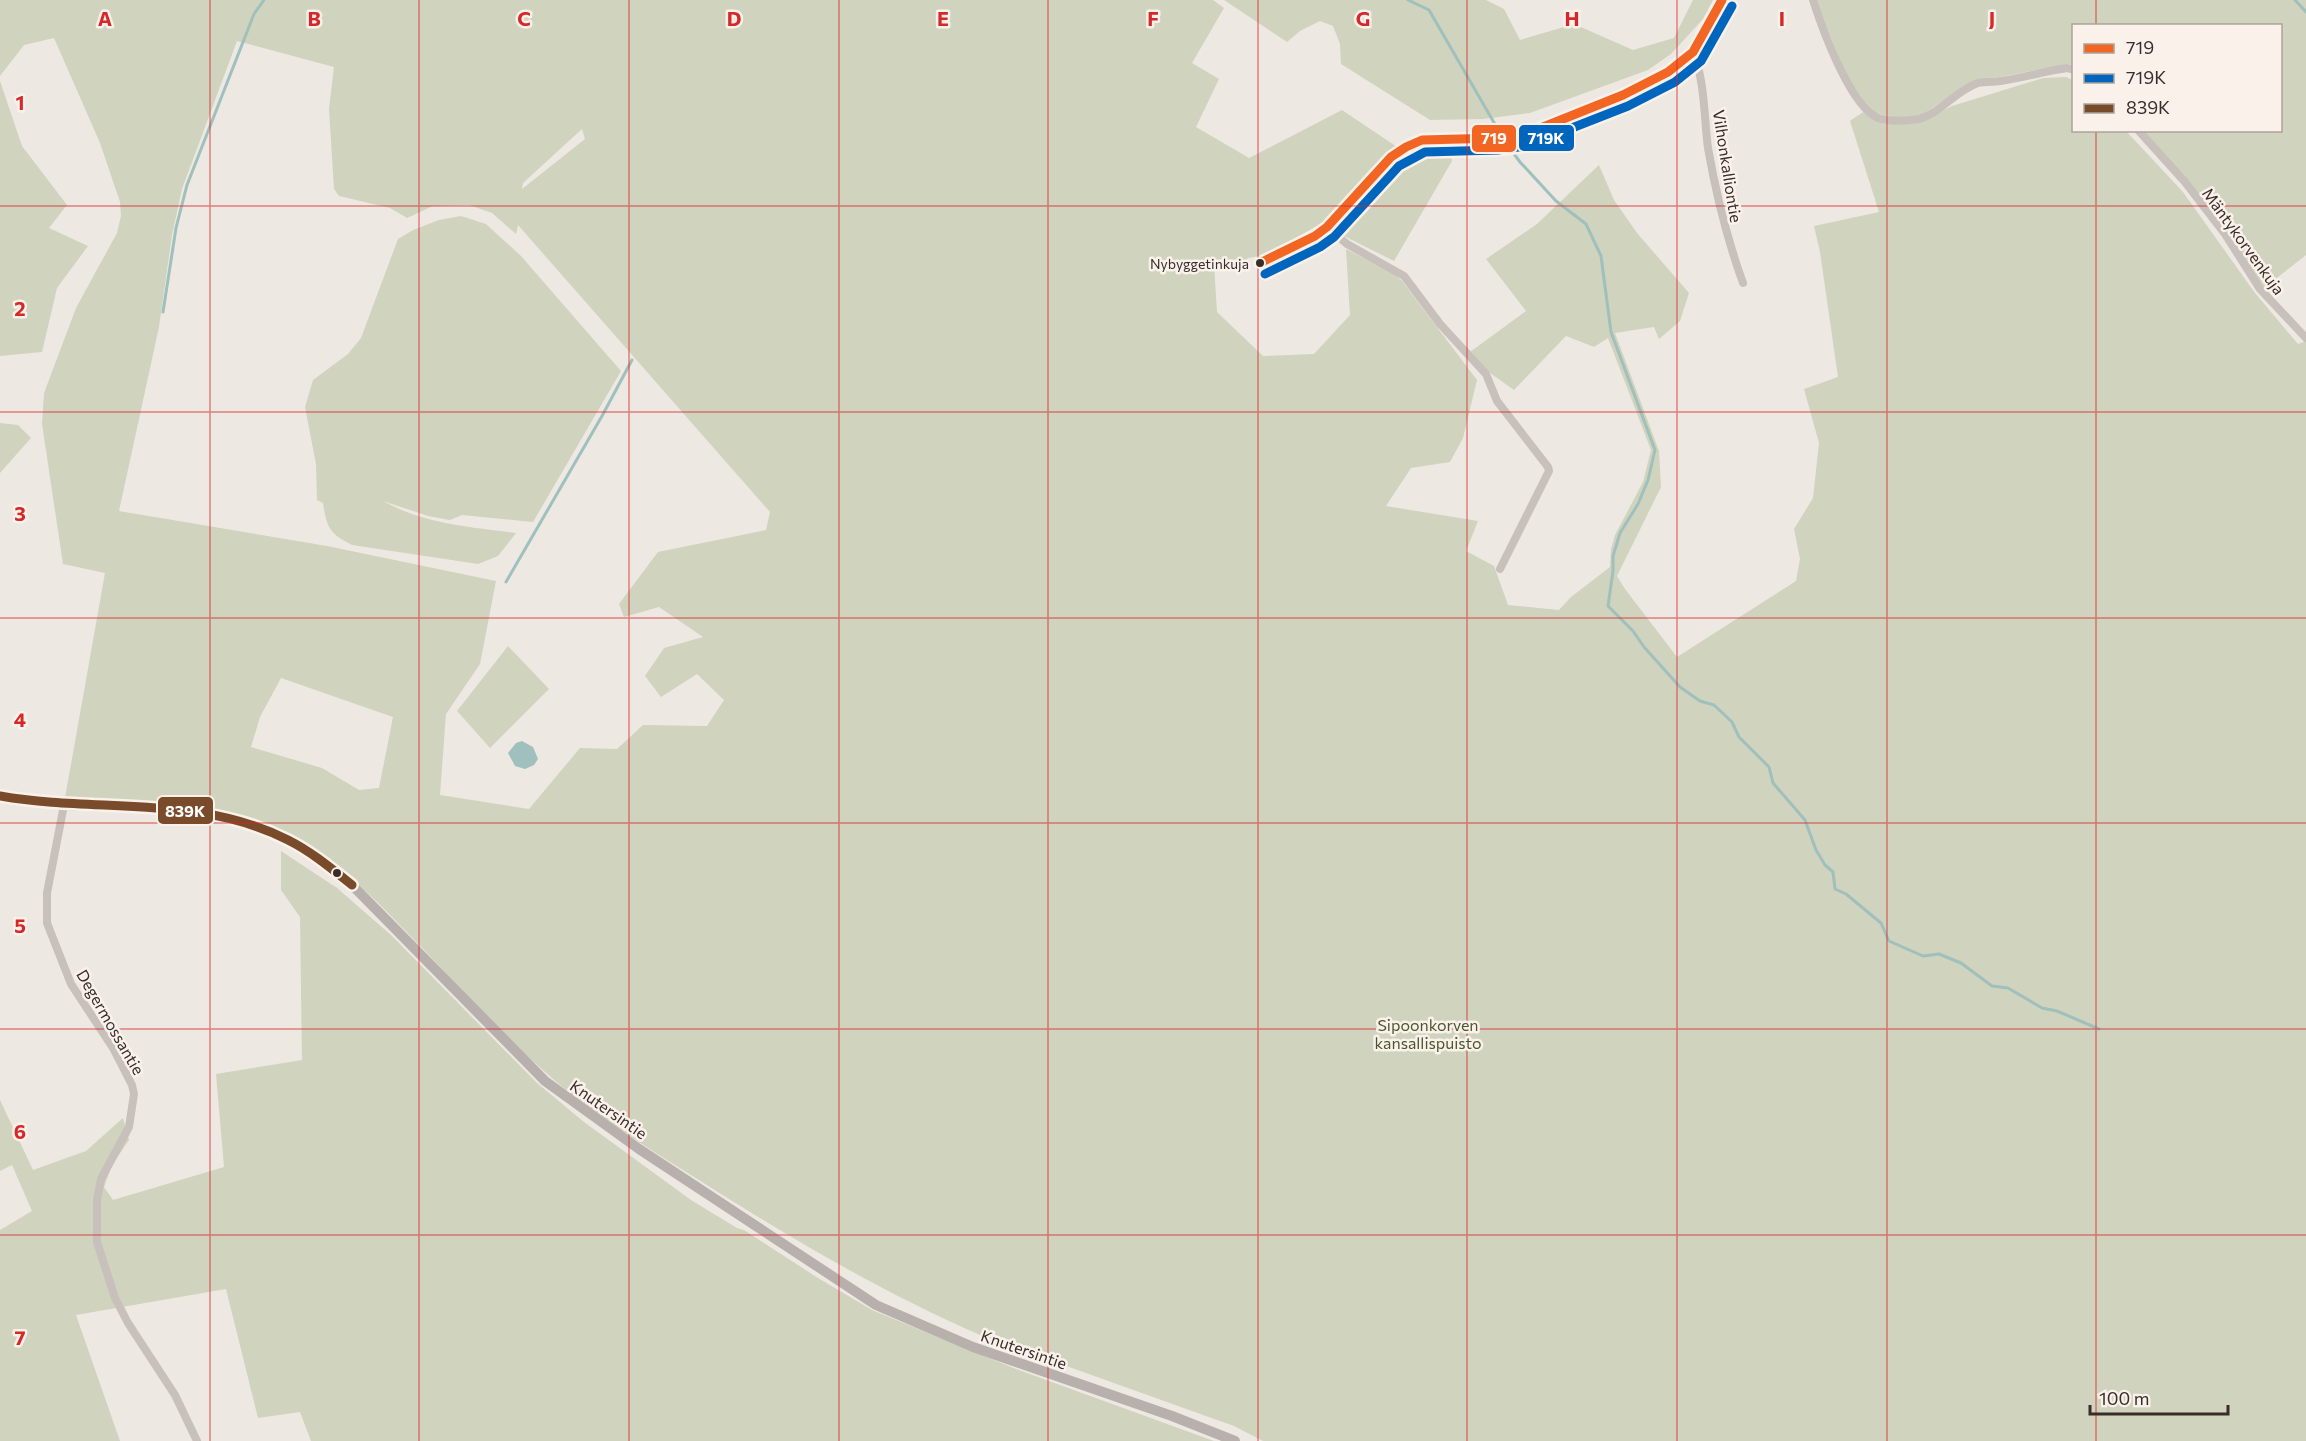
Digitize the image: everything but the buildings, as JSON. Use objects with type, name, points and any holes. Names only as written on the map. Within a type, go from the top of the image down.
[{"type":"street","points":[[1260,263],[1315,236],[1327,227],[1391,157],[1406,147],[1422,140],[1523,135],[1631,91],[1668,72],[1694,52],[1722,0]]},
{"type":"street","points":[[1813,0],[1824,34],[1844,77],[1866,110],[1878,118],[1919,119],[1941,107],[1958,93],[1978,83],[2067,68],[2072,70]]},
{"type":"street","name":"Vilhonkalliontie","points":[[1694,52],[1705,105],[1708,146],[1720,210],[1727,240],[1743,283]]},
{"type":"street","name":"Mäntykorvenkuja","points":[[2140,132],[2185,182],[2225,234],[2260,290],[2306,338]]},
{"type":"street","points":[[1327,227],[1347,244],[1404,276],[1440,324],[1486,375],[1497,401],[1548,466],[1549,471],[1500,569]]},
{"type":"street","name":"Knutersintie","points":[[0,796],[64,805],[191,810],[265,830],[301,847],[352,885],[545,1081],[639,1149],[876,1305],[973,1347],[1172,1416],[1235,1441]]},
{"type":"street","name":"Degermossantie","points":[[64,805],[46,901],[48,923],[71,984],[113,1048],[132,1085],[134,1094],[129,1127],[101,1179],[97,1200],[97,1242],[115,1298],[128,1323],[175,1395],[197,1441]]},
{"type":"green space","name":"Sipoonkorven kansallispuisto","points":[[0,0],[1213,0],[1224,8],[1192,63],[1219,79],[1196,127],[1249,158],[1342,110],[1397,147],[1327,220],[1266,255],[1248,258],[1240,266],[1214,264],[1217,312],[1263,356],[1314,354],[1350,315],[1346,249],[1393,273],[1402,281],[1477,380],[1463,438],[1450,462],[1411,468],[1386,506],[1478,521],[1466,551],[1494,566],[1508,605],[1559,610],[1571,597],[1610,567],[1615,535],[1643,482],[1651,450],[1608,338],[1594,347],[1566,336],[1514,390],[1490,373],[1470,352],[1526,311],[1486,259],[1537,224],[1599,165],[1614,200],[1637,233],[1689,293],[1680,321],[1659,339],[1654,327],[1615,333],[1659,451],[1661,487],[1617,576],[1677,657],[1796,581],[1800,559],[1794,529],[1813,498],[1819,443],[1804,389],[1838,377],[1820,252],[1814,226],[1879,212],[1850,121],[1863,112],[1884,124],[1918,123],[1952,106],[2043,78],[2066,77],[2072,80],[2072,132],[2127,132],[2183,192],[2255,293],[2298,344],[2306,341],[2306,1441],[1263,1441],[1234,1426],[980,1335],[873,1283],[736,1203],[606,1120],[555,1081],[498,1028],[367,892],[346,873],[300,840],[275,827],[227,811],[158,803],[65,798],[105,573],[63,564],[42,424],[44,393],[76,308],[117,233],[121,216],[120,202],[100,143],[54,38],[24,45],[0,76]],"holes":[[[237,41],[334,67],[329,109],[334,189],[339,196],[390,208],[407,218],[433,206],[469,205],[492,213],[516,234],[518,225],[770,512],[766,530],[658,552],[619,604],[624,617],[659,607],[703,637],[664,648],[645,676],[661,697],[697,674],[724,700],[707,726],[643,725],[617,749],[580,748],[529,809],[440,795],[446,714],[480,664],[496,581],[327,546],[119,511],[159,327],[172,235],[182,189]],[[582,129],[585,139],[522,189],[523,183]],[[281,678],[393,717],[379,788],[359,790],[322,768],[251,747],[260,717]]]},
{"type":"green space","points":[[1224,0],[1486,0],[1504,9],[1520,40],[1574,24],[1633,50],[1674,38],[1693,0],[1713,0],[1703,19],[1671,54],[1648,70],[1530,113],[1483,119],[1430,120],[1341,64],[1340,44],[1333,26],[1320,21],[1300,31],[1287,42]]},
{"type":"green space","points":[[1815,0],[2306,0],[2306,255],[2264,288],[2144,132],[2282,132],[2282,24],[2072,24],[2072,66],[2068,64],[1974,82],[1921,115],[1893,118],[1870,111],[1847,76]]},
{"type":"green space","points":[[0,81],[22,146],[67,205],[49,228],[88,246],[57,288],[42,352],[0,356]]},
{"type":"green space","points":[[1448,145],[1452,161],[1394,261],[1344,236],[1337,230],[1338,221],[1389,169],[1423,146]]},
{"type":"green space","points":[[461,216],[486,224],[521,256],[621,371],[533,522],[462,515],[450,520],[428,516],[383,501],[431,520],[516,533],[498,556],[478,564],[352,545],[338,537],[330,529],[323,503],[317,500],[316,464],[305,407],[313,380],[348,354],[361,338],[398,239],[413,230],[439,220]]},
{"type":"green space","points":[[0,423],[18,425],[31,438],[0,473]]},
{"type":"green space","points":[[508,646],[549,689],[490,748],[457,711]]},
{"type":"green space","points":[[281,851],[337,888],[391,935],[537,1083],[584,1122],[691,1200],[744,1230],[872,1310],[1016,1369],[1214,1441],[311,1441],[300,1412],[258,1418],[226,1289],[76,1315],[120,1441],[0,1441],[0,1230],[32,1211],[12,1165],[0,1171],[0,1100],[33,1170],[86,1151],[123,1118],[129,1140],[112,1165],[104,1187],[113,1200],[224,1167],[216,1074],[302,1060],[300,917],[281,890]]},
{"type":"water","points":[[522,741],[533,747],[538,759],[534,765],[525,769],[515,766],[508,753],[516,743]]},
{"type":"waterway","points":[[163,312],[176,228],[187,185],[254,14],[264,0]]},
{"type":"waterway","points":[[1408,0],[1429,10],[1500,133]]},
{"type":"waterway","points":[[2295,0],[2306,12]]},
{"type":"waterway","points":[[1506,143],[1520,162],[1556,201],[1586,224],[1601,256],[1611,332],[1655,450],[1648,480],[1638,504],[1620,533],[1613,556],[1608,606],[1633,631],[1644,647],[1680,687],[1700,701],[1714,705],[1732,722],[1739,737],[1769,767],[1773,783],[1805,820],[1816,850],[1825,865],[1833,872],[1835,889],[1846,894],[1881,923],[1889,941],[1923,956],[1939,954],[1961,963],[1992,986],[2008,988],[2042,1008],[2057,1011],[2099,1029]]},
{"type":"waterway","points":[[506,582],[632,360]]},
{"type":"transit line","name":"719","points":[[1260,263],[1315,236],[1327,227],[1391,157],[1406,147],[1422,140],[1523,135],[1623,95],[1668,72],[1693,52],[1722,0]]},
{"type":"transit line","name":"719K","points":[[1265,274],[1320,247],[1334,237],[1399,166],[1425,152],[1498,150],[1526,146],[1628,106],[1675,82],[1701,61],[1732,6]]},
{"type":"transit line","name":"839K","points":[[0,796],[73,804],[183,810],[219,816],[254,826],[288,840],[314,855],[352,885]]},
{"type":"place","name":"Nybyggetinkuja","points":[[1260,263]]}]
